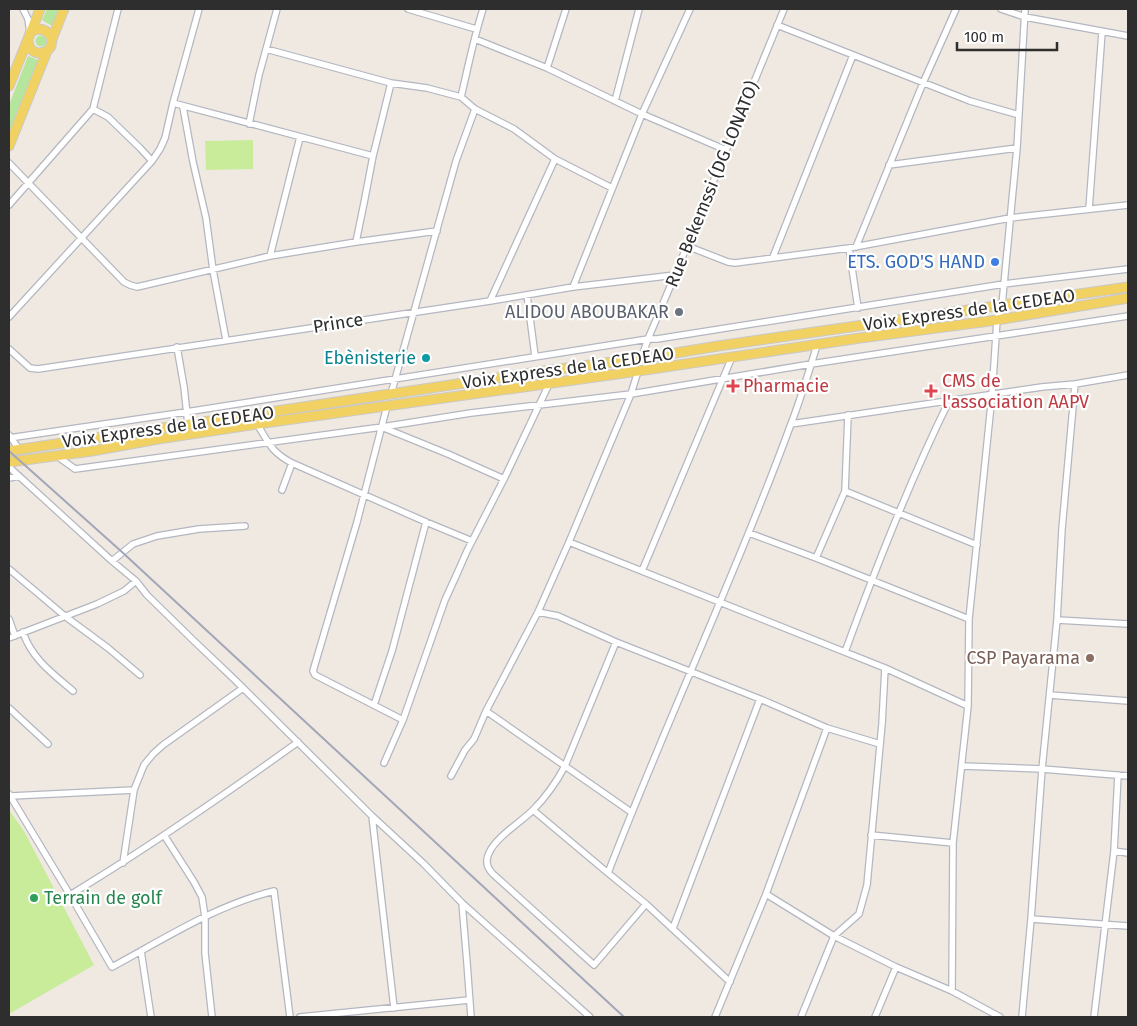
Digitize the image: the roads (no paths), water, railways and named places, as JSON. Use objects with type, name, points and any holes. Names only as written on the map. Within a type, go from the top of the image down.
[{"type":"main road","points":[[9,86],[40,9]]},
{"type":"main road","points":[[9,146],[47,51],[51,46],[64,9]]},
{"type":"main road","points":[[47,51],[34,52],[29,47],[29,37],[36,30],[43,29],[49,33],[52,39]]},
{"type":"main road","name":"Voix Express de la CEDEAO","points":[[9,451],[544,371],[641,359],[718,346],[1128,287]]},
{"type":"main road","points":[[9,462],[257,424],[997,320],[1128,298]]},
{"type":"street","points":[[23,9],[28,19],[29,37]]},
{"type":"street","points":[[9,205],[93,109],[118,9]]},
{"type":"street","points":[[9,317],[152,161],[160,149],[165,138],[199,9]]},
{"type":"street","points":[[249,124],[277,9]]},
{"type":"street","points":[[408,9],[476,29]]},
{"type":"street","points":[[461,97],[482,9]]},
{"type":"street","points":[[548,68],[566,9]]},
{"type":"street","points":[[614,101],[640,9]]},
{"type":"street","points":[[573,287],[642,114],[690,9]]},
{"type":"street","name":"Rue Bekemssi (DG LONATO)","points":[[641,359],[784,9]]},
{"type":"street","points":[[858,308],[853,247],[956,9]]},
{"type":"street","points":[[1001,9],[1025,17],[1128,36]]},
{"type":"street","points":[[952,991],[953,843],[968,706],[969,619],[992,394],[997,320],[1002,305],[1017,148],[1025,9]]},
{"type":"street","points":[[777,25],[970,101],[1019,115]]},
{"type":"street","points":[[1089,209],[1102,32]]},
{"type":"street","points":[[475,39],[548,68],[642,114],[726,150]]},
{"type":"street","points":[[266,49],[391,83],[427,88],[461,97],[475,109],[514,129],[555,159],[612,188]]},
{"type":"street","points":[[773,258],[853,56]]},
{"type":"street","points":[[356,242],[373,156],[391,83]]},
{"type":"street","points":[[173,103],[373,156]]},
{"type":"street","points":[[183,107],[206,218],[213,270],[226,340]]},
{"type":"street","points":[[93,109],[108,117],[152,161]]},
{"type":"street","points":[[391,394],[456,161],[475,109]]},
{"type":"street","points":[[270,256],[300,137]]},
{"type":"street","points":[[890,165],[1017,148]]},
{"type":"street","points":[[490,301],[555,159]]},
{"type":"street","points":[[9,163],[124,282],[137,287],[270,256],[437,230]]},
{"type":"street","points":[[687,246],[731,263],[853,247],[1010,218],[1128,205]]},
{"type":"street","points":[[19,449],[9,436],[186,412],[1004,284],[1128,269]]},
{"type":"street","name":"Prince","points":[[9,348],[33,369],[573,287],[675,275]]},
{"type":"street","points":[[527,295],[535,356]]},
{"type":"street","points":[[57,456],[75,469],[472,413],[631,394],[811,364],[1128,316]]},
{"type":"street","points":[[608,873],[631,812],[720,602],[791,424],[817,345]]},
{"type":"street","points":[[177,347],[188,424]]},
{"type":"street","points":[[642,571],[732,357]]},
{"type":"street","points":[[451,776],[464,750],[474,739],[538,612],[631,394],[638,371]]},
{"type":"street","points":[[791,424],[1128,375]]},
{"type":"street","points":[[384,763],[403,720],[445,600],[550,382]]},
{"type":"street","points":[[1022,1017],[1042,770],[1057,620],[1062,529],[1075,384]]},
{"type":"street","points":[[845,652],[871,579],[932,434],[949,401]]},
{"type":"street","points":[[387,406],[357,522],[313,671],[315,675],[403,720]]},
{"type":"street","points":[[816,558],[845,491],[848,416]]},
{"type":"street","points":[[257,424],[272,449],[280,457],[363,495],[472,541]]},
{"type":"street","points":[[382,427],[504,479]]},
{"type":"street","points":[[282,490],[292,463]]},
{"type":"street","points":[[9,467],[136,581],[147,594],[462,903],[590,1017]]},
{"type":"street","points":[[9,478],[19,476]]},
{"type":"street","points":[[845,491],[977,545]]},
{"type":"street","points":[[374,705],[388,662],[426,522]]},
{"type":"street","points":[[112,561],[133,544],[157,536],[199,529],[245,526]]},
{"type":"street","points":[[748,532],[969,619]]},
{"type":"street","points":[[569,542],[885,668],[968,706]]},
{"type":"street","points":[[9,569],[140,675]]},
{"type":"street","points":[[9,619],[12,637],[66,617],[124,591],[136,581]]},
{"type":"street","points":[[538,612],[558,616],[616,642],[760,699],[826,728],[880,744]]},
{"type":"street","points":[[1057,620],[1128,624]]},
{"type":"street","points":[[23,632],[33,653],[43,665],[73,691]]},
{"type":"street","points":[[616,642],[566,766],[554,785],[533,810],[490,850],[486,862],[488,869],[594,965],[646,904]]},
{"type":"street","points":[[801,1017],[834,936],[859,914],[867,885],[885,668]]},
{"type":"street","points":[[123,863],[134,790],[144,765],[164,745],[243,688]]},
{"type":"street","points":[[1050,695],[1128,701]]},
{"type":"street","points":[[673,928],[760,699]]},
{"type":"street","points":[[9,708],[48,744]]},
{"type":"street","points":[[486,712],[631,812]]},
{"type":"street","points":[[716,1017],[766,894],[826,728]]},
{"type":"street","points":[[70,895],[123,863],[200,812],[298,742]]},
{"type":"street","points":[[962,766],[1128,776]]},
{"type":"street","points":[[1094,1017],[1114,851],[1118,775]]},
{"type":"street","points":[[134,790],[10,795],[112,967],[205,917],[254,896],[274,891],[290,1017]]},
{"type":"street","points":[[533,810],[646,904],[730,982]]},
{"type":"street","points":[[372,816],[394,1008]]},
{"type":"street","points":[[164,835],[202,897],[205,917],[205,953],[212,1017]]},
{"type":"street","points":[[871,835],[953,843]]},
{"type":"street","points":[[1114,851],[1128,853]]},
{"type":"street","points":[[766,894],[834,936],[896,967],[952,991],[1000,1017]]},
{"type":"street","points":[[462,903],[470,1017]]},
{"type":"street","points":[[1031,918],[1128,926]]},
{"type":"street","points":[[142,951],[151,1017]]},
{"type":"street","points":[[875,1017],[896,967]]},
{"type":"street","points":[[300,1017],[469,1000]]},
{"type":"railway","points":[[9,451],[122,552],[624,1017]]},
{"type":"place","name":"ETS. GOD'S HAND","points":[[995,262]]},
{"type":"place","name":"ALIDOU ABOUBAKAR","points":[[679,312]]},
{"type":"place","name":"Ebènisterie","points":[[426,358]]},
{"type":"place","name":"Pharmacie","points":[[733,386]]},
{"type":"place","name":"CMS de l'association AAPV","points":[[931,391]]},
{"type":"place","name":"CSP Payarama","points":[[1090,658]]},
{"type":"place","name":"Terrain de golf","points":[[34,898]]}]
